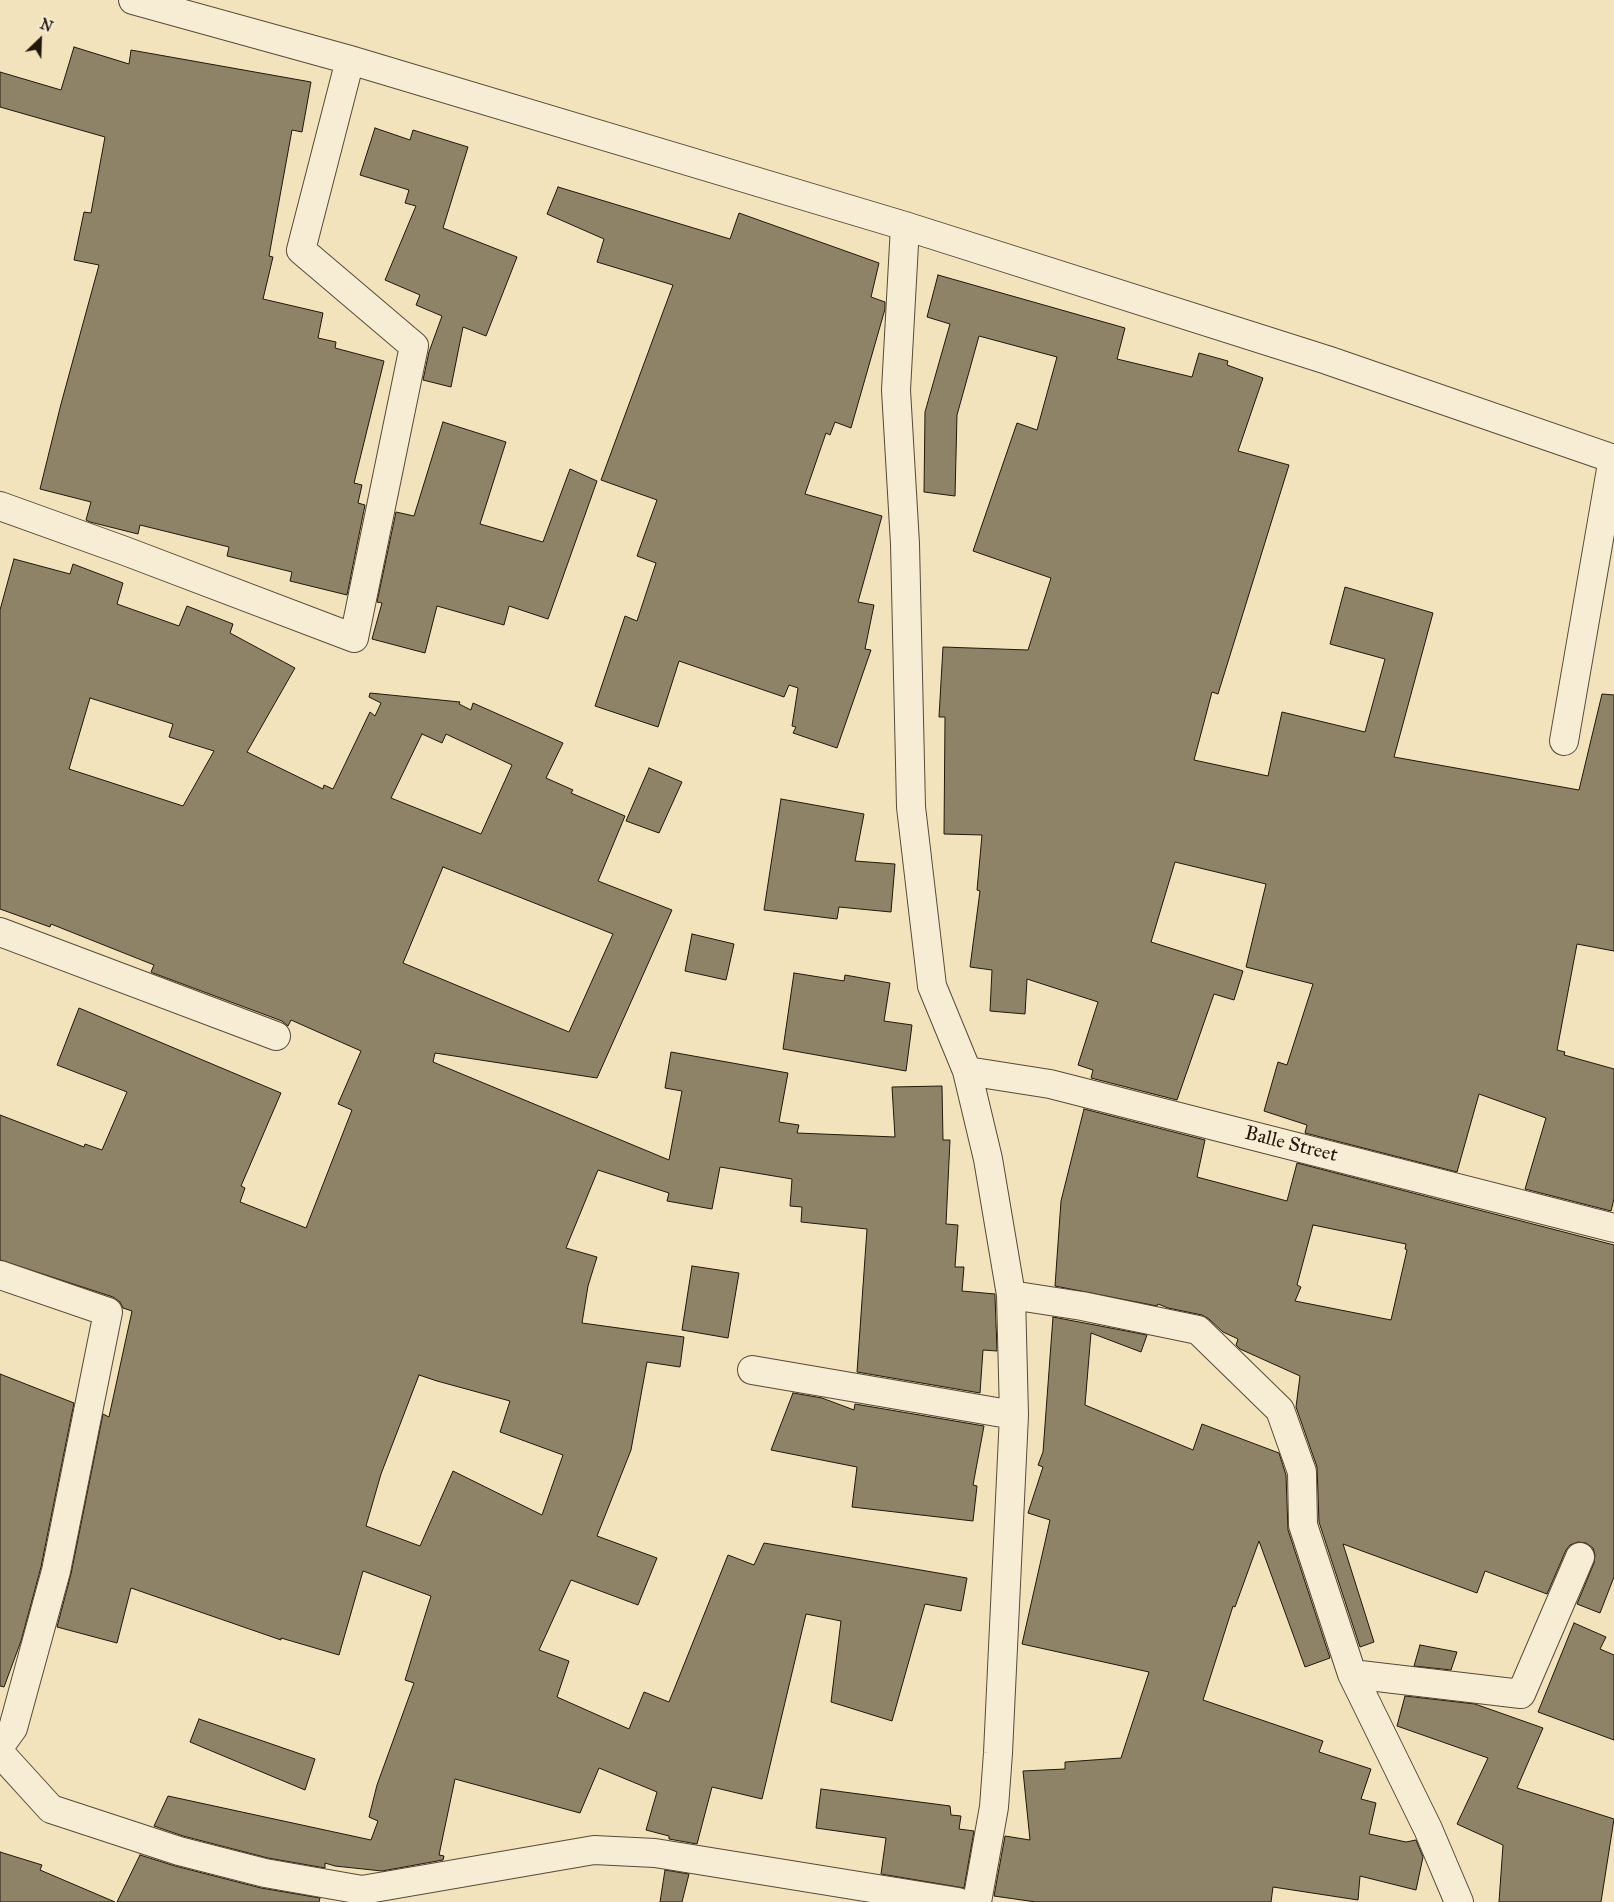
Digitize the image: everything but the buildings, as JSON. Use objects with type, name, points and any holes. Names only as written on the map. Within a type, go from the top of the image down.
[{"type":"street","points":[[133,0],[350,60],[905,226],[1328,360],[1613,458],[1564,742]]},
{"type":"street","points":[[0,506],[125,551],[354,638],[414,346],[301,250],[350,60]]},
{"type":"street","points":[[905,226],[896,390],[905,544],[911,807],[932,986],[967,1071],[988,1159],[1012,1295],[1014,1415],[994,1807],[977,1902]]},
{"type":"street","points":[[0,932],[276,1036]]},
{"type":"street","name":"Balle Street","points":[[967,1071],[1050,1084],[1614,1228]]},
{"type":"street","points":[[0,1275],[108,1312],[56,1571],[13,1728],[0,1746]]},
{"type":"street","points":[[1012,1295],[1082,1306],[1198,1330],[1280,1410],[1302,1472],[1303,1525],[1352,1674],[1428,1828],[1459,1902]]},
{"type":"street","points":[[752,1370],[1014,1415]]},
{"type":"street","points":[[1352,1674],[1521,1694],[1580,1557]]},
{"type":"street","points":[[0,1753],[51,1810],[179,1851],[265,1873],[362,1890],[594,1850],[655,1852],[958,1902]]}]
